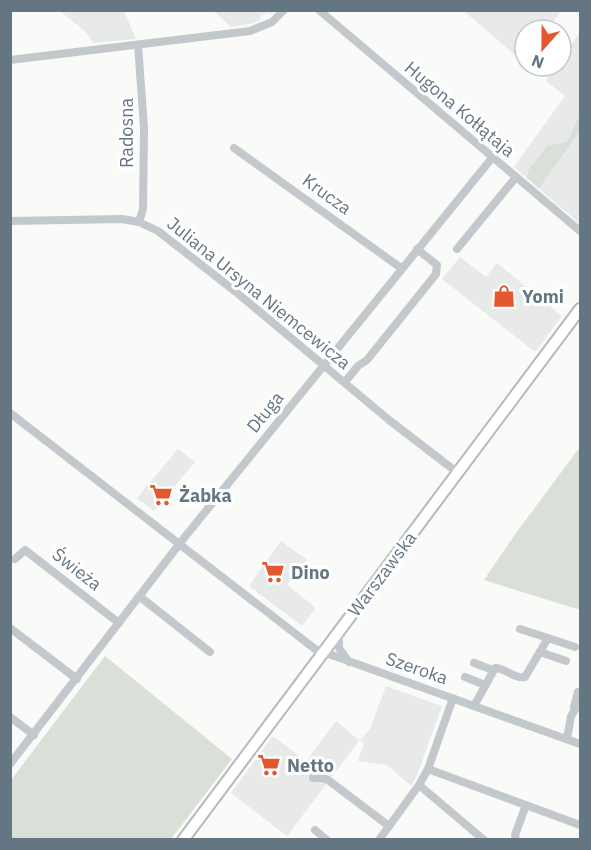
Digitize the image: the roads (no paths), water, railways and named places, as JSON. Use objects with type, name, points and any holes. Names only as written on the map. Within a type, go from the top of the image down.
[{"type":"main road","name":"Warszawska","points":[[183,840],[580,309]]},
{"type":"street","points":[[10,60],[250,31],[272,22],[284,10]]},
{"type":"street","name":"Hugona Kołłątaja","points":[[319,10],[580,231]]},
{"type":"street","name":"Radosna","points":[[138,45],[144,128],[143,209],[139,222]]},
{"type":"street","name":"Krucza","points":[[234,148],[401,268]]},
{"type":"street","name":"Długa","points":[[10,764],[179,545],[492,158]]},
{"type":"street","points":[[457,249],[516,177]]},
{"type":"street","name":"Juliana Ursyna Niemcewicza","points":[[10,221],[122,219],[139,222],[158,231],[324,364],[389,420],[458,473]]},
{"type":"street","points":[[345,382],[358,366],[367,360],[436,274],[436,266],[417,249]]},
{"type":"street","name":"Szeroka","points":[[10,413],[303,640],[324,653],[580,744]]},
{"type":"street","name":"Świeża","points":[[15,559],[25,550],[119,623]]},
{"type":"street","points":[[140,596],[210,652]]},
{"type":"street","points":[[10,628],[77,679]]},
{"type":"street","points":[[520,629],[575,647]]},
{"type":"street","points":[[339,631],[339,648],[349,662]]},
{"type":"street","name":"Szeroka","points":[[474,663],[493,670],[497,668],[517,677],[525,677],[548,638]]},
{"type":"street","points":[[540,652],[566,661]]},
{"type":"street","points":[[474,706],[493,670]]},
{"type":"street","name":"Szeroka","points":[[465,677],[484,685]]},
{"type":"street","points":[[567,739],[578,692]]},
{"type":"street","points":[[379,840],[428,769],[453,698]]},
{"type":"street","points":[[572,716],[580,702]]},
{"type":"street","points":[[10,717],[34,735]]},
{"type":"street","points":[[428,769],[580,825]]},
{"type":"street","points":[[313,778],[328,780],[388,826]]},
{"type":"street","points":[[419,785],[484,840]]},
{"type":"street","points":[[516,840],[515,835],[526,805]]},
{"type":"street","points":[[315,830],[327,840]]},
{"type":"place","name":"Yomi","points":[[504,296]]},
{"type":"place","name":"Żabka","points":[[161,495]]},
{"type":"place","name":"Dino","points":[[273,572]]},
{"type":"place","name":"Netto","points":[[269,765]]}]
